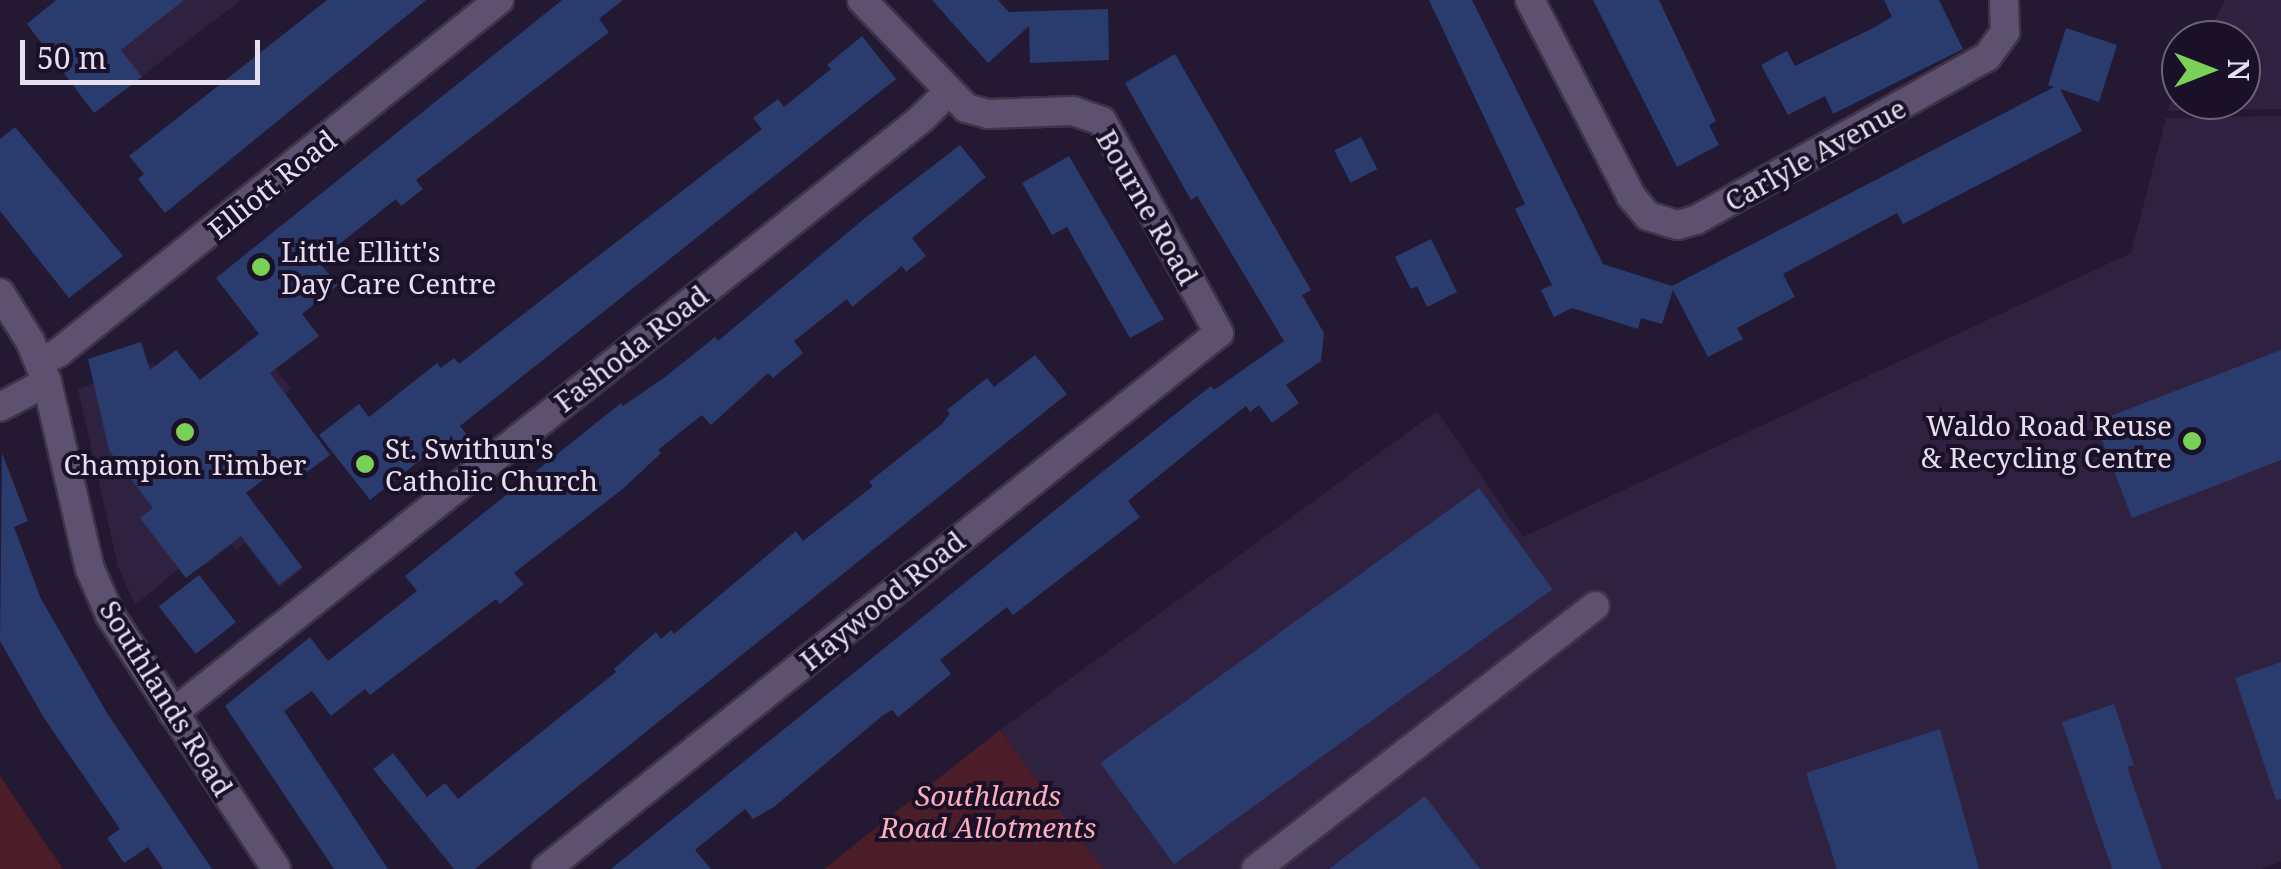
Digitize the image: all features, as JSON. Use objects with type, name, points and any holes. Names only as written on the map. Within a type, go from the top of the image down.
[{"type":"street","name":"Elliott Road","points":[[0,407],[44,372],[73,341],[500,0]]},
{"type":"street","name":"Bourne Road","points":[[862,0],[966,108],[988,114],[1073,111],[1102,121],[1218,333]]},
{"type":"street","name":"Carlyle Avenue","points":[[1530,0],[1631,196],[1648,216],[1661,223],[1696,220],[1987,58],[1998,47],[2008,15],[2004,0]]},
{"type":"street","name":"Fashoda Road","points":[[173,714],[921,119],[948,93]]},
{"type":"street","name":"Southlands Road","points":[[0,293],[44,372],[90,569],[110,614],[276,869]]},
{"type":"street","name":"Haywood Road","points":[[546,869],[1218,333]]},
{"type":"street","points":[[1256,869],[1595,606]]},
{"type":"shaded area","points":[[56,0],[241,0],[94,113],[27,24]]},
{"type":"shaded area","points":[[2225,0],[2281,0],[2281,109],[2261,109],[2261,20],[2214,20]]},
{"type":"shaded area","points":[[2261,116],[2281,116],[2281,862],[2260,869],[1103,869],[1000,730],[1437,411],[1523,537],[2131,253],[2165,120],[2261,120]]},
{"type":"shaded area","points":[[253,341],[291,389],[212,456],[303,568],[279,588],[245,543],[236,550],[232,544],[204,566],[200,559],[181,567],[135,605],[118,567],[78,389],[154,363],[167,404]]},
{"type":"green space","name":"Southlands Road Allotments","points":[[1000,730],[1103,869],[824,869],[968,755]]},
{"type":"green space","points":[[0,776],[63,869],[0,869]]},
{"type":"building","points":[[56,0],[184,0],[121,50],[142,77],[94,113],[27,24]]},
{"type":"building","points":[[327,0],[426,0],[165,213],[138,179],[144,174],[129,156]]},
{"type":"building","points":[[562,0],[623,0],[599,19],[609,32],[416,180],[423,189],[401,206],[396,199],[318,261],[338,285],[302,314],[319,336],[270,373],[330,455],[298,479],[286,462],[246,493],[302,567],[279,585],[241,536],[186,578],[140,518],[153,508],[109,450],[88,359],[141,342],[150,370],[176,350],[200,380],[259,334],[216,278]]},
{"type":"building","points":[[932,0],[998,0],[1009,12],[1108,9],[1109,60],[1030,63],[1029,26],[988,63]]},
{"type":"building","points":[[1429,0],[1472,0],[1603,264],[1672,286],[2054,87],[2048,85],[2066,28],[2117,45],[2099,102],[2060,89],[2082,131],[1903,224],[1897,213],[1783,274],[1795,297],[1737,328],[1743,339],[1708,357],[1673,290],[1662,324],[1641,318],[1638,329],[1572,308],[1554,317],[1541,290],[1552,285],[1515,209],[1525,204]]},
{"type":"building","points":[[1593,0],[1659,0],[1716,121],[1709,125],[1719,145],[1677,167]]},
{"type":"building","points":[[1884,0],[1939,0],[1963,49],[1833,114],[1825,96],[1788,115],[1761,65],[1787,51],[1795,66],[1873,28],[1892,17]]},
{"type":"building","points":[[862,36],[896,79],[460,426],[470,439],[447,457],[438,446],[370,500],[319,435],[359,404],[369,417],[437,363],[441,368],[454,358],[459,364],[762,129],[753,118],[778,99],[784,107],[831,69],[827,65]]},
{"type":"building","points":[[1175,54],[1311,290],[1302,295],[1324,333],[1322,353],[1321,361],[1286,385],[1299,403],[1272,423],[1259,405],[1250,412],[1246,406],[1209,435],[1128,501],[1140,517],[1013,615],[1007,607],[940,660],[951,674],[898,717],[892,710],[882,716],[774,807],[753,819],[745,809],[695,850],[711,869],[611,869],[1211,386],[1214,390],[1284,341],[1197,196],[1191,200],[1125,83]]},
{"type":"building","points":[[15,127],[123,256],[69,298],[0,211],[0,139]]},
{"type":"building","points":[[1361,137],[1377,169],[1351,183],[1334,151]]},
{"type":"building","points":[[960,145],[986,177],[912,238],[926,256],[906,272],[902,266],[852,307],[847,299],[794,341],[803,353],[773,378],[768,373],[711,425],[702,415],[658,450],[661,453],[624,488],[514,573],[524,584],[500,604],[496,599],[370,695],[365,689],[331,716],[312,691],[284,711],[388,869],[334,869],[225,706],[310,637],[328,661],[417,591],[405,576],[621,403],[623,406],[665,377],[715,337],[718,341],[865,218]]},
{"type":"building","points":[[1069,156],[1164,319],[1130,338],[1067,227],[1052,235],[1022,183]]},
{"type":"building","points":[[1431,239],[1457,292],[1427,307],[1417,286],[1411,289],[1395,257]]},
{"type":"building","name":"Waldo Road Reuse & Recycling Centre","points":[[2281,350],[2281,460],[2132,518],[2095,422]]},
{"type":"building","points":[[1035,355],[1067,394],[475,869],[454,869],[373,769],[393,753],[427,797],[445,783],[458,799],[616,672],[614,669],[656,632],[661,639],[671,630],[674,634],[796,531],[803,541],[942,424],[950,414],[947,410],[987,378],[994,387]]},
{"type":"building","points":[[2,453],[28,521],[14,527],[41,599],[107,713],[212,869],[163,869],[148,847],[124,863],[107,838],[120,829],[44,718],[0,641]]},
{"type":"building","points":[[1479,488],[1552,589],[1174,864],[1100,763]]},
{"type":"building","points":[[199,575],[236,622],[196,654],[159,606]]},
{"type":"building","points":[[2281,662],[2281,799],[2276,800],[2235,678]]},
{"type":"building","points":[[2114,704],[2134,765],[2127,767],[2162,869],[2112,869],[2062,722]]},
{"type":"building","points":[[1940,729],[1979,869],[1837,869],[1806,773]]},
{"type":"building","points":[[1425,796],[1480,869],[1329,869]]},
{"type":"place","name":"Little Ellitt's Day Care Centre","points":[[261,267]]},
{"type":"place","name":"Champion Timber","points":[[185,432]]},
{"type":"place","name":"Waldo Road Reuse & Recycling Centre","points":[[2192,441]]},
{"type":"place","name":"St. Swithun's Catholic Church","points":[[365,464]]}]
